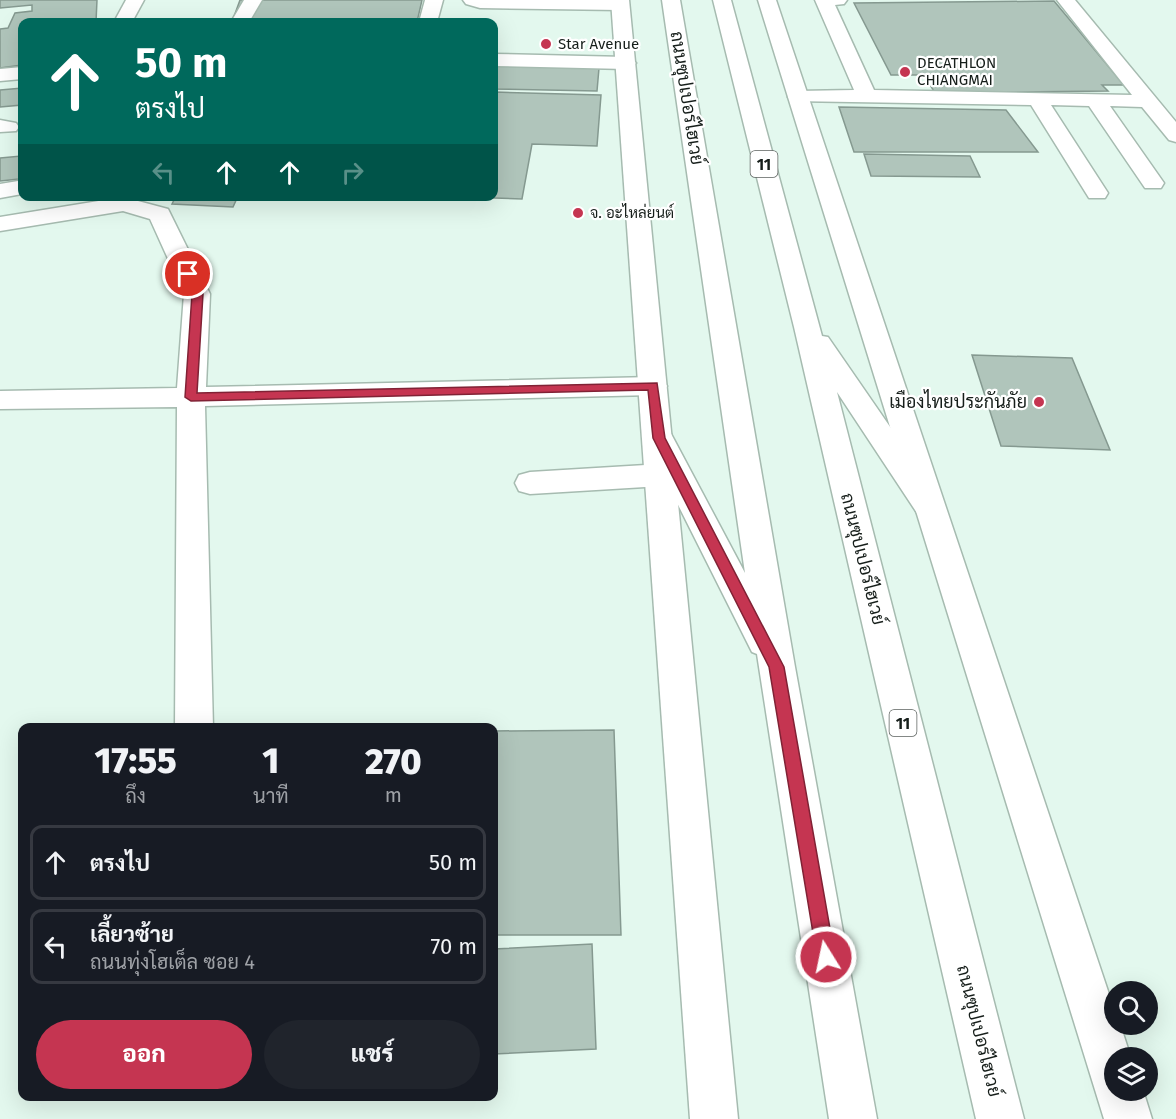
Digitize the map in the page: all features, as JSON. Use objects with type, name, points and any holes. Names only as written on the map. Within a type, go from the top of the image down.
[{"type":"main road","points":[[125,18],[135,0]]},
{"type":"main road","points":[[242,18],[253,0]]},
{"type":"main road","points":[[429,18],[434,0]]},
{"type":"main road","points":[[472,0],[480,3],[620,2],[659,438],[714,1119]]},
{"type":"main road","name":"ถนนซุปเปอร์ไฮเวย์","points":[[671,0],[777,667],[853,1119]]},
{"type":"main road","name":"ถนนซุปเปอร์ไฮเวย์","points":[[722,0],[807,327],[1000,1119]]},
{"type":"main road","points":[[767,0],[1104,1047]]},
{"type":"main road","points":[[838,0],[824,0],[867,96]]},
{"type":"main road","points":[[1066,0],[1176,136]]},
{"type":"main road","points":[[498,60],[626,63]]},
{"type":"main road","points":[[0,75],[18,73]]},
{"type":"main road","points":[[795,88],[858,77]]},
{"type":"main road","points":[[795,88],[867,96],[1148,101]]},
{"type":"main road","points":[[1038,100],[1097,193]]},
{"type":"main road","points":[[1095,100],[1154,183]]},
{"type":"main road","points":[[0,224],[123,204],[160,214],[197,294],[191,397],[194,723]]},
{"type":"main road","points":[[807,327],[928,505]]},
{"type":"main road","points":[[0,400],[653,386]]},
{"type":"main road","points":[[659,438],[777,667]]},
{"type":"main road","points":[[530,483],[662,475]]},
{"type":"main road","points":[[1122,1101],[1128,1119]]},
{"type":"building","points":[[0,0],[97,0],[96,18],[18,18],[18,66],[0,68],[0,29],[8,28],[15,13],[32,11],[32,5],[0,8]]},
{"type":"building","points":[[240,0],[422,0],[418,18],[233,18]]},
{"type":"building","points":[[1054,1],[1124,85],[1102,85],[1108,91],[935,93],[924,75],[891,75],[854,3]]},
{"type":"building","points":[[498,66],[599,68],[597,91],[498,89]]},
{"type":"building","points":[[18,88],[18,105],[0,107],[0,90]]},
{"type":"building","points":[[498,92],[601,95],[597,146],[532,144],[522,199],[498,198]]},
{"type":"building","points":[[839,107],[1006,110],[1038,152],[854,152]]},
{"type":"building","points":[[864,154],[970,156],[980,177],[871,176]]},
{"type":"building","points":[[18,156],[18,179],[0,181],[0,158]]},
{"type":"building","points":[[174,201],[236,201],[233,207],[172,204]]},
{"type":"building","name":"เมืองไทยประกันภัย","points":[[972,355],[1072,358],[1110,450],[1001,446]]},
{"type":"building","points":[[614,730],[621,935],[498,935],[498,731]]},
{"type":"building","points":[[592,944],[596,1049],[498,1054],[498,949]]},
{"type":"place","name":"Star Avenue","points":[[546,44]]},
{"type":"place","name":"DECATHLON CHIANGMAI","points":[[905,72]]},
{"type":"place","name":"จ. อะไหล่ยนต์","points":[[578,213]]},
{"type":"place","name":"เมืองไทยประกันภัย","points":[[1039,402]]},
{"type":"route","points":[[188,274],[197,294],[191,397],[653,386],[659,438],[777,667],[826,957]]}]
